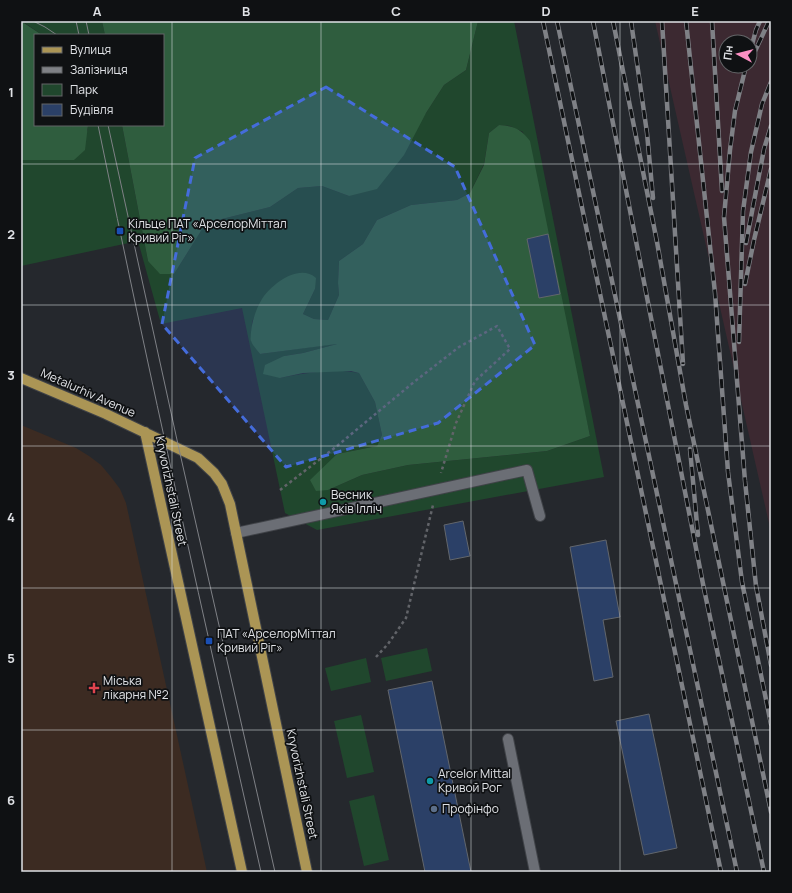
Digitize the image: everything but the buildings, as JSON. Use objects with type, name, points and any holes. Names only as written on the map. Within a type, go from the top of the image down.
[{"type":"main road","name":"Metalurhiv Avenue","points":[[21,378],[145,432]]},
{"type":"main road","name":"Kryvorizhstali Street","points":[[145,432],[198,458],[214,473],[222,484],[230,504],[307,872]]},
{"type":"main road","name":"Kryvorizhstali Street","points":[[145,432],[242,872]]},
{"type":"lane","points":[[236,533],[527,470],[540,516]]},
{"type":"lane","points":[[508,739],[535,872]]},
{"type":"path","points":[[280,490],[459,347],[497,326],[510,349]]},
{"type":"highlighted area","points":[[326,87],[455,167],[535,345],[438,423],[286,467],[162,324],[195,158]]},
{"type":"shaded area","points":[[655,21],[771,21],[771,532]]},
{"type":"shaded area","name":"Міська лікарня №2","points":[[21,425],[76,448],[89,456],[101,465],[111,477],[120,489],[126,503],[207,872],[21,872]]},
{"type":"green space","points":[[21,21],[40,34],[34,34],[34,126],[88,126],[85,150],[74,160],[21,160]]},
{"type":"green space","points":[[22,21],[102,21],[105,34],[41,34]]},
{"type":"green space","points":[[102,21],[478,21],[466,70],[444,85],[426,113],[404,155],[377,189],[349,196],[322,186],[298,188],[270,207],[206,223],[174,274],[160,274],[148,261],[122,126],[164,126],[164,34],[105,34]]},
{"type":"green space","points":[[478,21],[514,21],[604,477],[317,530],[285,513],[242,308],[161,324],[138,241],[21,266],[21,160],[74,160],[88,126],[122,126],[148,261],[174,274],[206,223],[270,207],[298,188],[322,186],[349,196],[426,113],[444,85],[466,70]],"holes":[[[499,125],[510,126],[523,132],[590,436],[547,451],[408,465],[362,475],[328,490],[337,454],[377,446],[382,435],[375,402],[359,373],[330,371],[280,378],[284,356],[303,353],[341,343],[260,354],[251,341],[252,322],[262,300],[272,288],[288,277],[315,289],[303,314],[314,319],[328,320],[339,295],[339,261],[363,244],[377,220],[411,205],[457,200],[470,193],[484,164],[489,133]]]},
{"type":"green space","points":[[499,125],[517,129],[530,141],[590,436],[547,451],[408,465],[362,475],[328,490],[316,491],[310,480],[337,454],[377,446],[382,435],[375,402],[359,373],[351,371],[303,373],[280,378],[263,374],[265,365],[284,356],[303,353],[337,344],[260,354],[253,345],[251,338],[253,319],[262,299],[272,287],[286,277],[294,274],[309,274],[316,278],[315,289],[303,314],[314,319],[328,320],[339,295],[339,261],[363,244],[377,220],[411,205],[457,200],[470,193],[484,165],[489,133]]},
{"type":"green space","points":[[427,648],[432,671],[386,681],[381,658]]},
{"type":"green space","points":[[366,658],[371,682],[331,691],[325,668]]},
{"type":"green space","points":[[361,715],[374,772],[347,778],[334,721]]},
{"type":"green space","points":[[374,795],[389,860],[364,866],[349,801]]},
{"type":"tram line","points":[[33,21],[56,34]]},
{"type":"tram line","points":[[76,21],[79,34]]},
{"type":"tram line","points":[[86,21],[89,34]]},
{"type":"tram line","points":[[98,126],[157,406],[261,872]]},
{"type":"tram line","points":[[108,126],[179,449],[275,872]]},
{"type":"railway","points":[[543,21],[721,872]]},
{"type":"railway","points":[[557,21],[737,872]]},
{"type":"railway","points":[[593,21],[704,589],[764,872]]},
{"type":"railway","points":[[613,21],[657,242],[686,405],[771,812]]},
{"type":"railway","points":[[631,21],[647,133],[653,198]]},
{"type":"railway","points":[[662,21],[683,364]]},
{"type":"railway","points":[[686,21],[715,293],[728,472],[742,582],[771,724]]},
{"type":"railway","points":[[712,21],[722,191]]},
{"type":"railway","points":[[755,34],[760,21]]},
{"type":"railway","points":[[758,45],[769,21]]},
{"type":"railway","points":[[744,74],[735,111],[724,217],[745,481],[756,586],[771,665]]},
{"type":"railway","points":[[739,342],[743,211],[751,152],[762,104],[771,82]]},
{"type":"railway","points":[[746,243],[764,149],[771,126]]},
{"type":"railway","points":[[745,284],[771,169]]},
{"type":"railway","points":[[690,449],[698,535]]},
{"type":"place","name":"Кільце ПАТ «АрселорМіттал Кривий Ріг»","points":[[120,231]]},
{"type":"place","name":"Весник Яків Ілліч","points":[[323,502]]},
{"type":"place","name":"ПАТ «АрселорМіттал Кривий Ріг»","points":[[209,641]]},
{"type":"place","name":"Міська лікарня №2","points":[[94,688]]},
{"type":"place","name":"Arcelor Mittal Кривой Рог","points":[[430,781]]},
{"type":"place","name":"Профінфо","points":[[434,809]]}]
